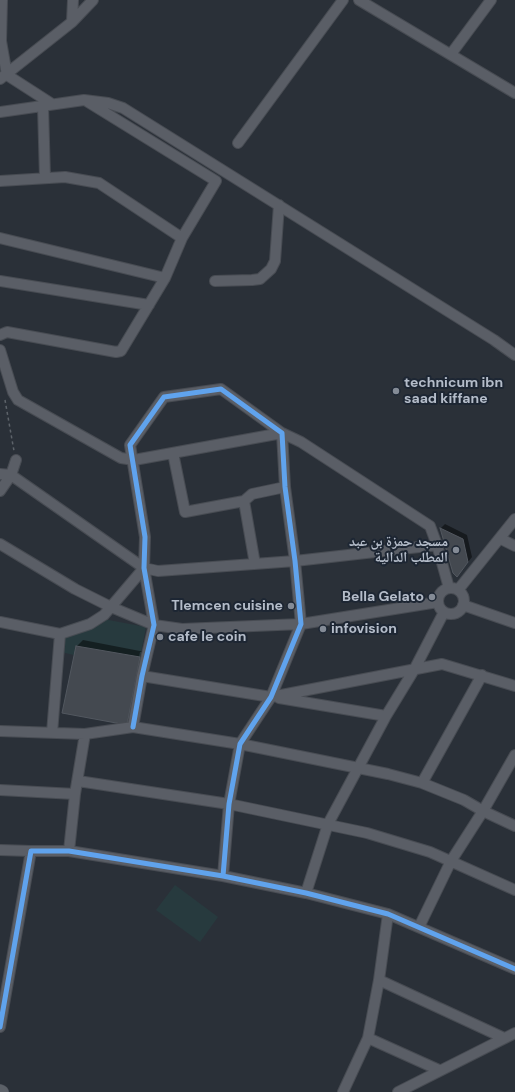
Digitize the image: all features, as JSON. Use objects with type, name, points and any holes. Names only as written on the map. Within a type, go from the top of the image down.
[{"type":"street","points":[[2,0],[1,41],[4,77]]},
{"type":"street","points":[[72,22],[73,0]]},
{"type":"street","points":[[4,77],[72,22],[93,0]]},
{"type":"street","points":[[238,143],[344,0]]},
{"type":"street","points":[[359,0],[515,92]]},
{"type":"street","points":[[451,54],[491,0]]},
{"type":"street","points":[[4,77],[47,105]]},
{"type":"street","points":[[0,335],[7,332],[116,352],[121,351],[165,278],[182,238],[216,181],[84,100]]},
{"type":"street","points":[[0,112],[84,100],[108,103],[123,108],[494,340],[515,355]]},
{"type":"street","points":[[44,178],[47,105]]},
{"type":"street","points":[[0,180],[65,177],[99,183],[182,238]]},
{"type":"street","points":[[215,281],[260,279],[271,269],[275,261],[279,205]]},
{"type":"street","points":[[0,238],[165,278]]},
{"type":"street","points":[[0,281],[149,305]]},
{"type":"street","points":[[0,350],[12,392],[18,400],[121,458],[134,460],[282,433]]},
{"type":"street","points":[[133,727],[142,676],[154,625],[144,568],[145,537],[134,460],[130,445],[164,396],[222,389],[282,433],[301,442],[430,526],[454,589],[463,596],[463,605],[456,613],[444,612]]},
{"type":"street","points":[[223,876],[229,804],[240,744],[271,697],[301,624],[296,561],[285,487],[282,433]]},
{"type":"street","points":[[173,453],[185,512],[244,501],[252,494],[285,487]]},
{"type":"street","points":[[0,491],[11,475],[16,460]]},
{"type":"street","points":[[0,474],[11,475],[144,568],[158,571],[296,561],[437,545]]},
{"type":"street","points":[[244,501],[255,564]]},
{"type":"street","points":[[444,612],[438,602],[440,595],[454,589],[501,539],[515,519]]},
{"type":"street","points":[[501,539],[515,546]]},
{"type":"street","points":[[0,544],[75,589],[111,607],[154,625],[182,629],[301,624],[438,602]]},
{"type":"street","points":[[0,622],[60,634],[90,624],[104,615],[144,568]]},
{"type":"street","points":[[463,605],[515,622]]},
{"type":"street","points":[[306,893],[328,824],[386,716],[414,670],[444,612]]},
{"type":"street","points":[[52,733],[60,634]]},
{"type":"street","points":[[271,697],[442,664],[515,686]]},
{"type":"street","points":[[422,783],[482,675]]},
{"type":"street","points":[[142,676],[386,716]]},
{"type":"street","points":[[0,731],[85,734],[133,727],[240,744],[357,770],[388,774],[422,783],[464,800],[515,826]]},
{"type":"street","points":[[69,851],[75,794],[85,734]]},
{"type":"street","points":[[419,927],[451,861],[483,811],[515,755]]},
{"type":"street","points":[[78,781],[229,804],[366,833],[430,852],[515,890]]},
{"type":"street","points":[[0,790],[75,794]]},
{"type":"street","points":[[0,850],[69,851],[223,876],[306,893],[388,914],[515,969]]},
{"type":"street","points":[[0,1027],[3,989],[31,851]]},
{"type":"street","points":[[343,1092],[368,1038],[379,980],[388,914]]},
{"type":"street","points":[[379,980],[504,1038]]},
{"type":"street","points":[[398,1092],[515,1033]]},
{"type":"street","points":[[368,1038],[439,1070]]},
{"type":"path","points":[[5,400],[16,460]]},
{"type":"green space","points":[[103,619],[146,627],[127,725],[62,713],[74,655],[61,652],[63,639]]},
{"type":"green space","points":[[175,885],[218,917],[200,942],[156,910]]},
{"type":"building","name":"مسجد حمزة بن عبد المطلب الدالية","points":[[440,528],[463,539],[468,562],[457,577],[453,573]]},
{"type":"building","points":[[76,646],[140,657],[127,725],[62,713]]},
{"type":"cycle path","points":[[133,727],[142,676],[154,625],[144,568],[145,537],[130,445],[164,397],[221,389],[282,433],[285,487],[295,561],[301,624],[271,697],[240,744],[229,804],[223,876]]},
{"type":"cycle path","points":[[0,1027],[31,851],[69,851],[223,876],[306,893],[388,914],[515,969]]},
{"type":"place","name":"technicum ibn saad kiffane","points":[[396,391]]},
{"type":"place","name":"مسجد حمزة بن عبد المطلب الدالية","points":[[456,550]]},
{"type":"place","name":"Bella Gelato","points":[[432,597]]},
{"type":"place","name":"Tlemcen cuisine","points":[[291,606]]},
{"type":"place","name":"infovision","points":[[323,629]]},
{"type":"place","name":"cafe le coin","points":[[160,637]]}]
